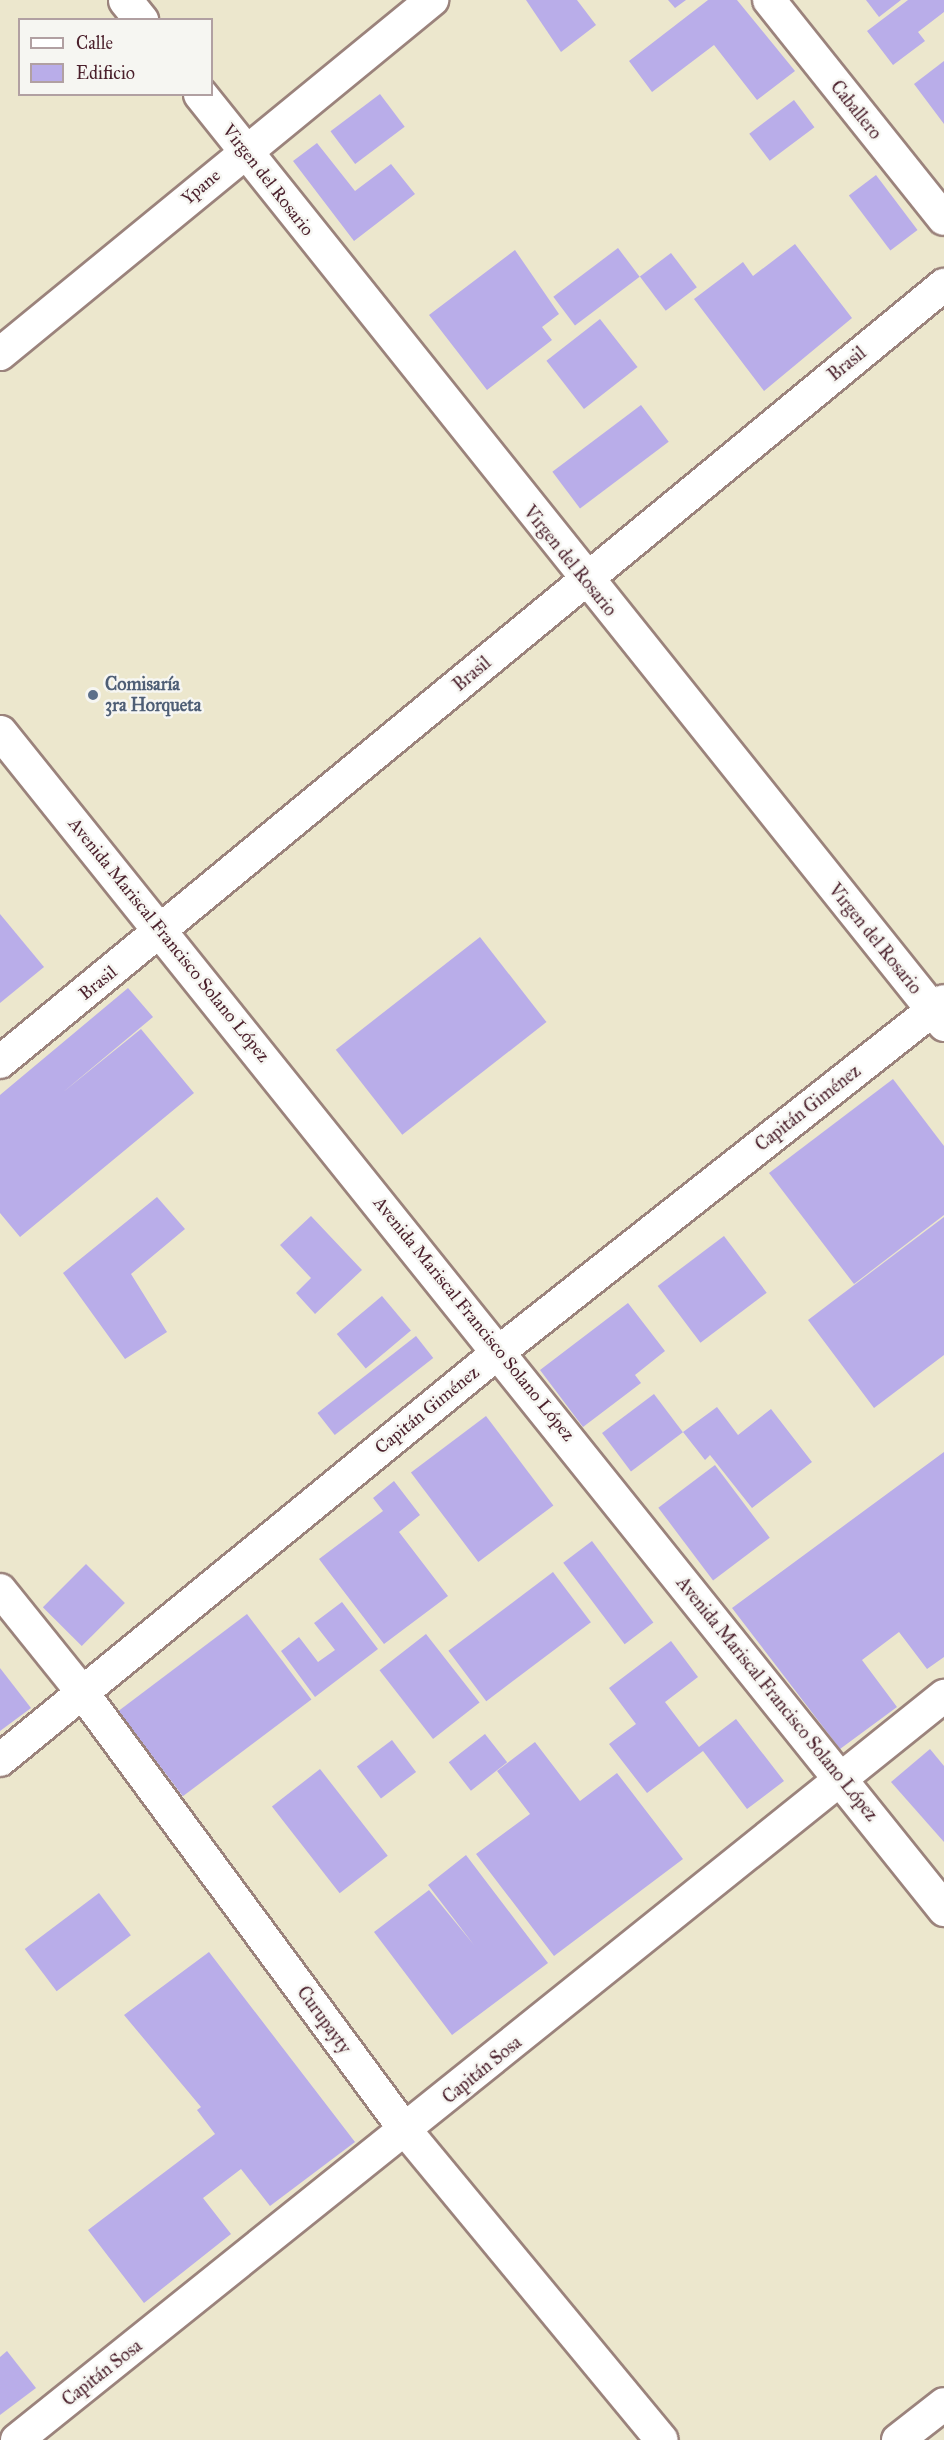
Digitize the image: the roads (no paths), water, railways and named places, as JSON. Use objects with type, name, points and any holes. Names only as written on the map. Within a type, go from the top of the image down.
[{"type":"main road","points":[[125,0],[139,18]]},
{"type":"main road","name":"Virgen del Rosario","points":[[202,96],[585,580],[940,1011]]},
{"type":"main road","name":"Avenida Mariscal Francisco Solano López","points":[[0,732],[500,1351],[944,1909]]},
{"type":"street","name":"Ypane","points":[[0,354],[432,0]]},
{"type":"street","name":"Caballero","points":[[769,0],[944,219]]},
{"type":"street","name":"Brasil","points":[[0,1062],[161,932],[944,285]]},
{"type":"street","name":"Capitán Giménez","points":[[0,1760],[500,1351],[940,1011]]},
{"type":"street","name":"Curupayty","points":[[0,1590],[82,1692],[406,2132],[662,2440]]},
{"type":"street","name":"Capitán Sosa","points":[[16,2440],[406,2132],[944,1696]]},
{"type":"street","points":[[898,2440],[944,2404]]},
{"type":"place","name":"Comisaría 3ra Horqueta","points":[[93,695]]}]
